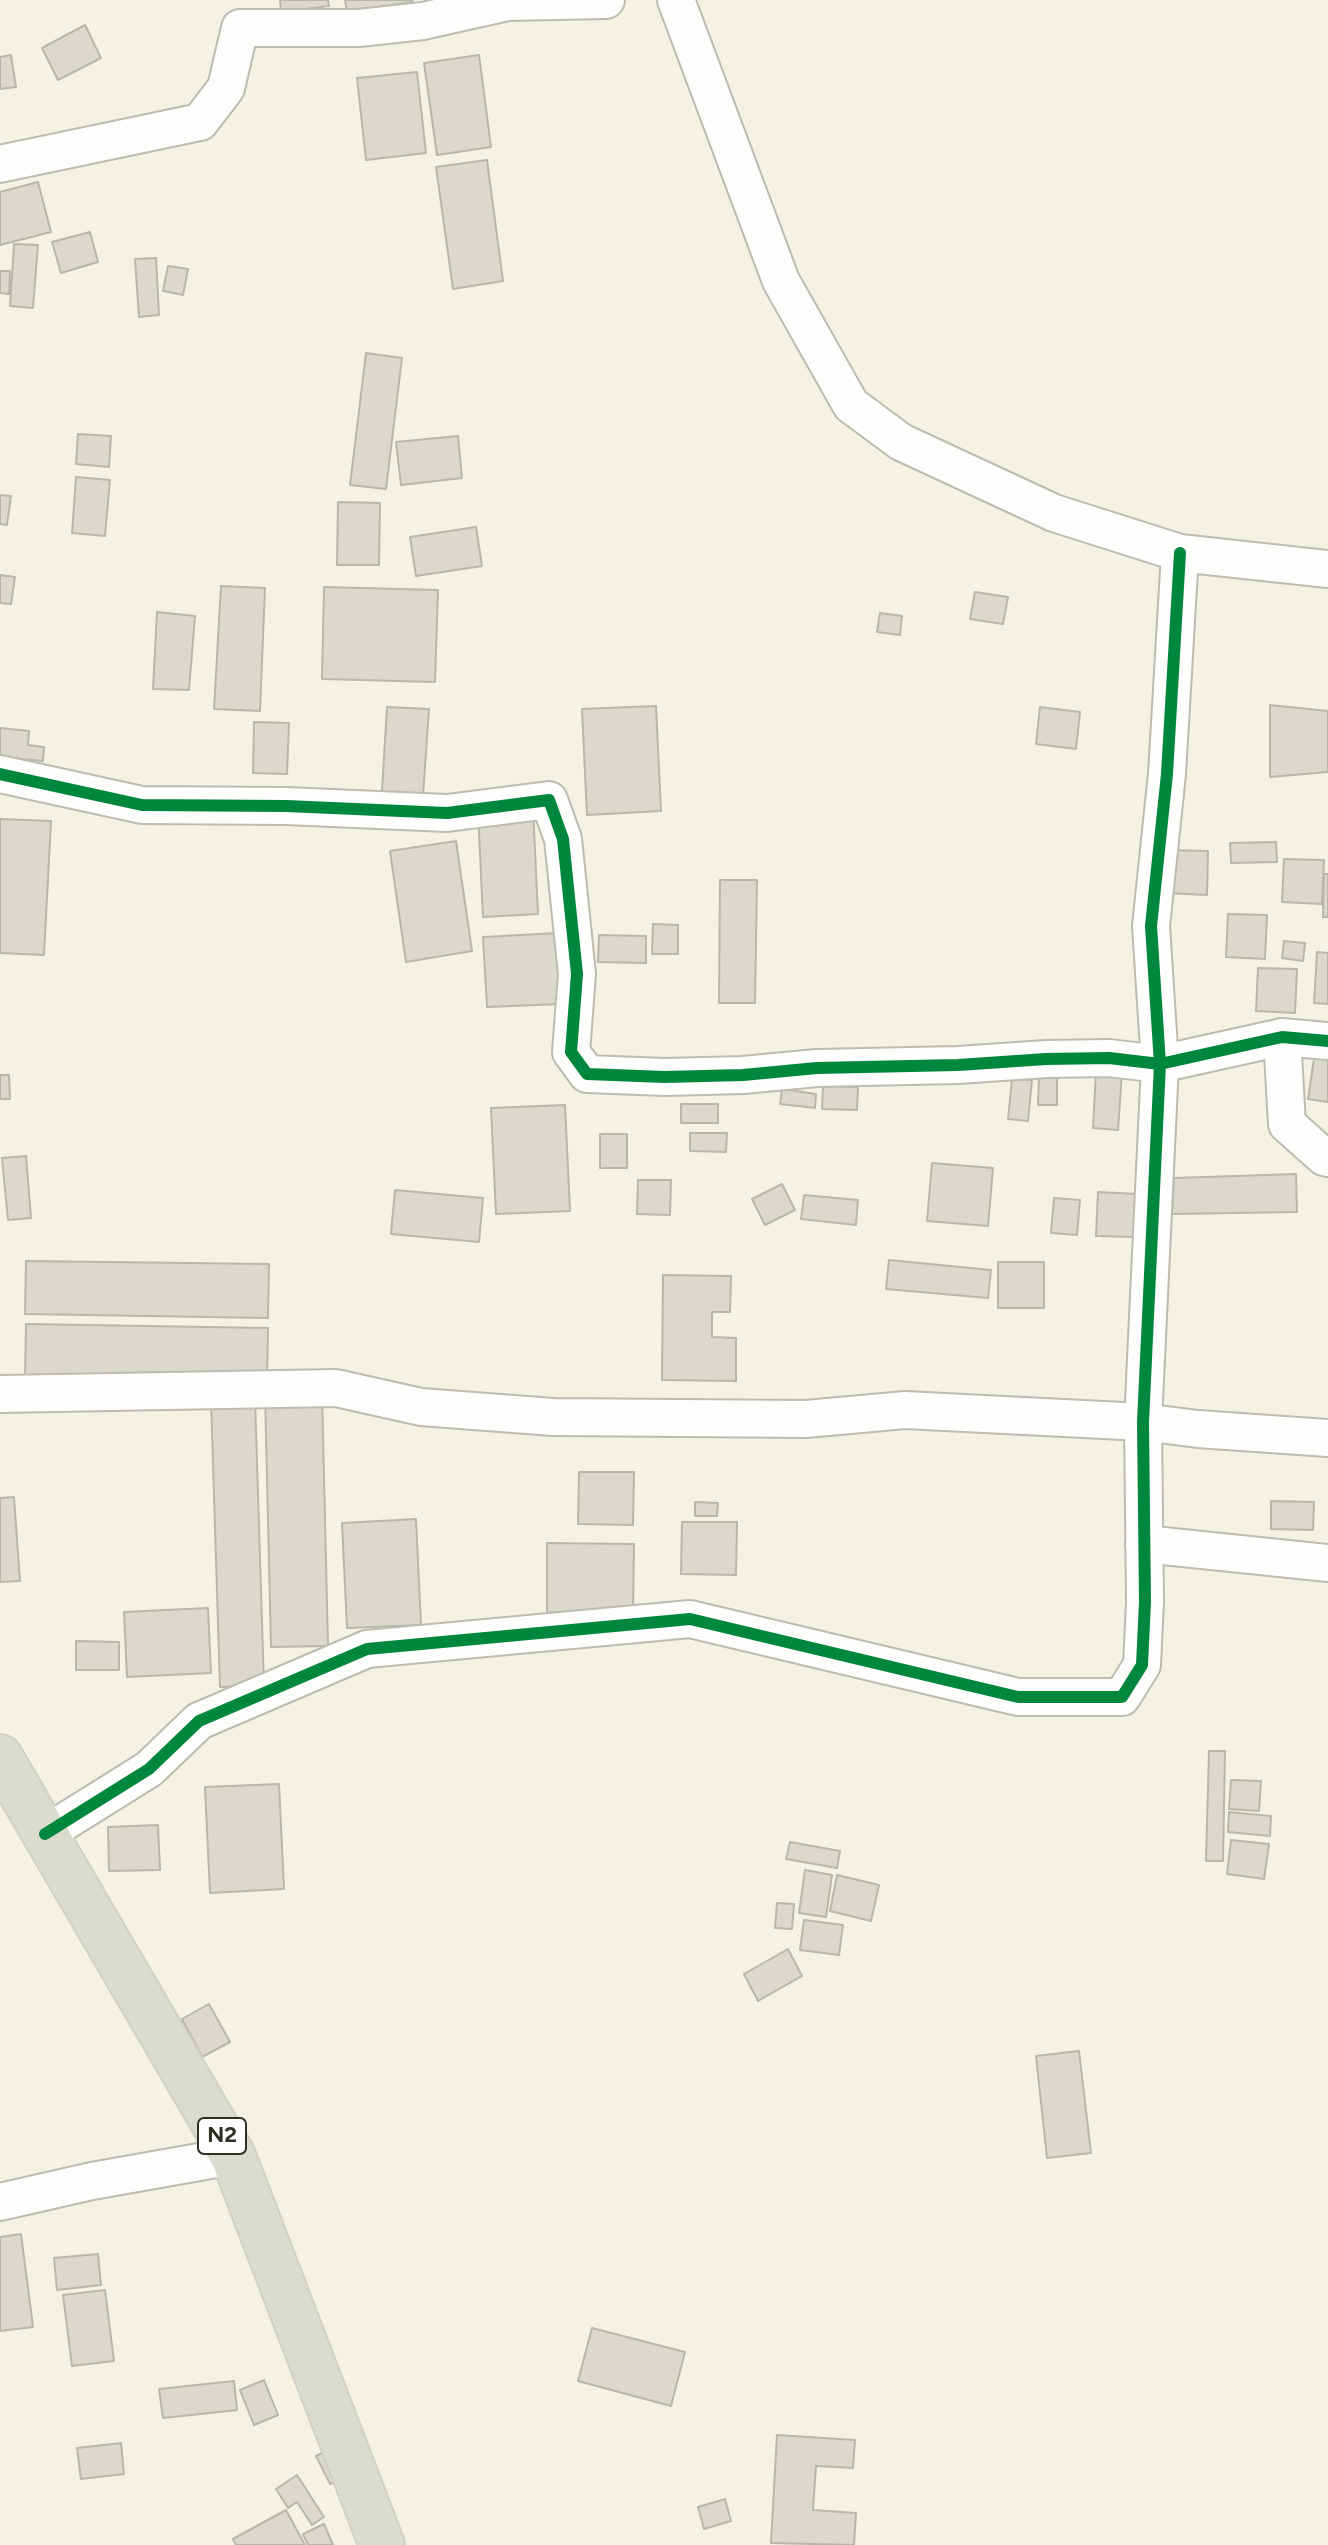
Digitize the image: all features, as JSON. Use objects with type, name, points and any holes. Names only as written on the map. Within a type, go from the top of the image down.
[{"type":"highway","name":"N2","points":[[0,1757],[233,2156],[382,2545]]},
{"type":"street","points":[[0,164],[200,122],[226,88],[240,28],[359,28],[423,21],[508,2],[606,0]]},
{"type":"street","points":[[676,0],[781,281],[851,405],[901,442],[1054,513],[1180,553],[1328,569]]},
{"type":"street","points":[[45,1834],[149,1769],[199,1721],[367,1649],[690,1619],[1018,1697],[1122,1697],[1142,1665],[1143,1422],[1160,1064],[1151,926],[1167,774],[1180,553]]},
{"type":"street","points":[[0,774],[142,805],[286,806],[447,813],[549,800],[563,839],[577,974],[571,1052],[587,1074],[665,1077],[743,1075],[817,1068],[958,1065],[1046,1059],[1109,1058],[1160,1064],[1282,1037],[1328,1041]]},
{"type":"street","points":[[1282,1037],[1287,1124],[1328,1158]]},
{"type":"street","points":[[0,1394],[336,1388],[421,1407],[553,1417],[806,1419],[905,1410],[1143,1422],[1328,1438]]},
{"type":"street","points":[[1144,1544],[1328,1563]]},
{"type":"street","points":[[0,2202],[92,2181],[233,2156]]},
{"type":"building","points":[[280,0],[328,0],[329,6],[281,12]]},
{"type":"building","points":[[345,0],[412,0],[413,2],[347,12]]},
{"type":"building","points":[[85,25],[101,58],[58,80],[42,48]]},
{"type":"building","points":[[11,55],[16,87],[0,89],[0,57]]},
{"type":"building","points":[[479,55],[491,147],[437,155],[424,63]]},
{"type":"building","points":[[417,72],[426,153],[366,160],[357,78]]},
{"type":"building","points":[[487,160],[503,281],[453,289],[436,167]]},
{"type":"building","points":[[38,182],[51,232],[0,245],[0,192]]},
{"type":"building","points":[[90,232],[98,262],[61,273],[52,242]]},
{"type":"building","points":[[14,244],[38,245],[33,308],[10,306]]},
{"type":"building","points":[[156,258],[159,315],[139,317],[135,259]]},
{"type":"building","points":[[168,266],[188,269],[183,295],[163,291]]},
{"type":"building","points":[[0,271],[10,271],[9,294],[0,293]]},
{"type":"building","points":[[366,353],[402,358],[386,489],[350,485]]},
{"type":"building","points":[[78,434],[111,436],[109,467],[76,464]]},
{"type":"building","points":[[458,436],[462,478],[401,485],[396,442]]},
{"type":"building","points":[[76,477],[110,480],[105,536],[72,533]]},
{"type":"building","points":[[0,495],[11,496],[7,525],[0,524]]},
{"type":"building","points":[[338,502],[380,503],[379,565],[337,565]]},
{"type":"building","points":[[476,527],[482,566],[416,576],[410,537]]},
{"type":"building","points":[[0,575],[15,577],[11,604],[0,603]]},
{"type":"building","points":[[221,586],[265,588],[260,711],[214,709]]},
{"type":"building","points":[[324,587],[438,590],[435,682],[322,679]]},
{"type":"building","points":[[975,592],[1008,597],[1003,624],[970,619]]},
{"type":"building","points":[[157,612],[195,616],[189,690],[153,689]]},
{"type":"building","points":[[880,613],[902,616],[900,635],[877,632]]},
{"type":"building","points":[[1270,705],[1328,711],[1328,772],[1270,777]]},
{"type":"building","points":[[656,706],[661,811],[587,815],[582,709]]},
{"type":"building","points":[[387,707],[429,709],[422,810],[381,808]]},
{"type":"building","points":[[1040,707],[1080,712],[1076,749],[1036,744]]},
{"type":"building","points":[[254,722],[289,723],[287,774],[253,773]]},
{"type":"building","points":[[0,728],[29,731],[28,745],[44,747],[43,761],[0,757]]},
{"type":"building","points":[[533,808],[538,914],[483,917],[478,811]]},
{"type":"building","points":[[0,819],[51,821],[44,955],[0,953]]},
{"type":"building","points":[[456,841],[472,951],[406,962],[390,851]]},
{"type":"building","points":[[1276,842],[1277,862],[1231,863],[1230,843]]},
{"type":"building","points":[[1169,850],[1208,851],[1207,895],[1167,893]]},
{"type":"building","points":[[1284,859],[1324,860],[1322,904],[1282,902]]},
{"type":"building","points":[[1324,874],[1328,874],[1328,917],[1323,917]]},
{"type":"building","points":[[720,880],[757,880],[755,1003],[719,1003]]},
{"type":"building","points":[[1228,914],[1267,915],[1265,959],[1226,957]]},
{"type":"building","points":[[653,924],[678,925],[678,954],[652,954]]},
{"type":"building","points":[[558,933],[561,1004],[487,1007],[483,937]]},
{"type":"building","points":[[599,935],[646,936],[646,963],[598,962]]},
{"type":"building","points":[[1284,941],[1305,943],[1303,961],[1282,958]]},
{"type":"building","points":[[1317,952],[1328,953],[1328,1004],[1314,1003]]},
{"type":"building","points":[[1258,968],[1297,969],[1295,1013],[1256,1011]]},
{"type":"building","points":[[1315,1052],[1328,1053],[1328,1102],[1308,1099]]},
{"type":"building","points":[[1096,1070],[1122,1072],[1118,1130],[1093,1128]]},
{"type":"building","points":[[0,1075],[9,1075],[10,1099],[0,1099]]},
{"type":"building","points":[[1039,1075],[1057,1075],[1057,1105],[1038,1105]]},
{"type":"building","points":[[1012,1079],[1032,1080],[1028,1121],[1008,1119]]},
{"type":"building","points":[[823,1086],[858,1087],[857,1110],[822,1109]]},
{"type":"building","points":[[782,1089],[816,1094],[815,1108],[780,1104]]},
{"type":"building","points":[[681,1104],[718,1104],[718,1123],[681,1123]]},
{"type":"building","points":[[565,1105],[570,1211],[496,1214],[491,1108]]},
{"type":"building","points":[[690,1133],[727,1133],[726,1152],[690,1151]]},
{"type":"building","points":[[600,1134],[627,1134],[627,1168],[600,1168]]},
{"type":"building","points":[[26,1156],[31,1218],[8,1220],[2,1158]]},
{"type":"building","points":[[932,1163],[993,1168],[988,1226],[927,1221]]},
{"type":"building","points":[[1296,1174],[1297,1212],[1172,1214],[1174,1178]]},
{"type":"building","points":[[638,1180],[671,1180],[670,1215],[637,1214]]},
{"type":"building","points":[[782,1184],[795,1210],[765,1225],[752,1199]]},
{"type":"building","points":[[395,1190],[483,1198],[479,1242],[391,1234]]},
{"type":"building","points":[[1098,1192],[1138,1194],[1136,1237],[1096,1236]]},
{"type":"building","points":[[804,1195],[858,1200],[856,1225],[801,1219]]},
{"type":"building","points":[[1054,1198],[1080,1200],[1077,1235],[1051,1233]]},
{"type":"building","points":[[889,1260],[991,1270],[988,1298],[886,1289]]},
{"type":"building","points":[[26,1261],[269,1264],[268,1318],[25,1314]]},
{"type":"building","points":[[998,1262],[1044,1262],[1044,1308],[998,1308]]},
{"type":"building","points":[[663,1275],[731,1276],[730,1312],[712,1312],[712,1337],[736,1338],[736,1381],[662,1380]]},
{"type":"building","points":[[26,1324],[268,1328],[267,1382],[25,1378]]},
{"type":"building","points":[[322,1392],[328,1646],[271,1647],[265,1393]]},
{"type":"building","points":[[255,1398],[264,1686],[220,1687],[211,1399]]},
{"type":"building","points":[[579,1472],[634,1472],[633,1525],[578,1524]]},
{"type":"building","points":[[14,1497],[20,1581],[0,1582],[0,1498]]},
{"type":"building","points":[[1271,1501],[1314,1502],[1313,1530],[1271,1529]]},
{"type":"building","points":[[695,1502],[718,1503],[717,1516],[695,1516]]},
{"type":"building","points":[[416,1519],[421,1625],[347,1628],[342,1523]]},
{"type":"building","points":[[682,1522],[737,1522],[736,1575],[681,1574]]},
{"type":"building","points":[[547,1543],[634,1544],[633,1613],[547,1612]]},
{"type":"building","points":[[208,1608],[211,1673],[127,1677],[124,1612]]},
{"type":"building","points":[[76,1641],[119,1642],[119,1670],[76,1670]]},
{"type":"building","points":[[1209,1751],[1225,1751],[1223,1861],[1206,1861]]},
{"type":"building","points":[[1231,1780],[1261,1781],[1259,1811],[1229,1809]]},
{"type":"building","points":[[279,1784],[284,1889],[210,1893],[205,1787]]},
{"type":"building","points":[[1229,1812],[1271,1816],[1270,1836],[1228,1832]]},
{"type":"building","points":[[158,1825],[160,1870],[109,1871],[108,1827]]},
{"type":"building","points":[[1231,1840],[1269,1844],[1264,1879],[1227,1874]]},
{"type":"building","points":[[790,1842],[840,1851],[837,1868],[786,1859]]},
{"type":"building","points":[[805,1870],[832,1875],[826,1917],[799,1913]]},
{"type":"building","points":[[837,1875],[879,1885],[871,1921],[830,1911]]},
{"type":"building","points":[[777,1903],[794,1904],[792,1929],[775,1928]]},
{"type":"building","points":[[804,1920],[843,1925],[839,1955],[800,1950]]},
{"type":"building","points":[[788,1949],[802,1976],[758,2001],[744,1974]]},
{"type":"building","points":[[209,2004],[230,2042],[202,2057],[182,2019]]},
{"type":"building","points":[[1079,2051],[1091,2153],[1047,2158],[1036,2056]]},
{"type":"building","points":[[21,2234],[33,2327],[0,2331],[0,2237]]},
{"type":"building","points":[[98,2254],[101,2285],[57,2290],[54,2258]]},
{"type":"building","points":[[105,2290],[114,2361],[72,2366],[63,2295]]},
{"type":"building","points":[[592,2328],[685,2352],[671,2406],[578,2381]]},
{"type":"building","points":[[264,2380],[278,2415],[254,2425],[240,2390]]},
{"type":"building","points":[[234,2381],[237,2410],[163,2418],[159,2389]]},
{"type":"building","points":[[777,2435],[855,2440],[853,2468],[816,2466],[813,2510],[856,2513],[854,2545],[771,2543]]},
{"type":"building","points":[[121,2443],[124,2474],[81,2479],[77,2448]]},
{"type":"building","points":[[339,2444],[353,2473],[330,2484],[316,2456]]},
{"type":"building","points":[[297,2475],[324,2517],[312,2525],[297,2502],[288,2508],[276,2489]]},
{"type":"building","points":[[725,2499],[731,2521],[704,2529],[698,2507]]},
{"type":"building","points":[[286,2510],[305,2545],[236,2545],[233,2539]]},
{"type":"building","points":[[324,2524],[333,2545],[308,2545],[303,2534]]},
{"type":"cycle path","points":[[45,1834],[149,1769],[199,1721],[367,1649],[690,1619],[1018,1697],[1122,1697],[1142,1665],[1145,1602],[1143,1422],[1160,1064],[1151,926],[1167,774],[1180,553]]},
{"type":"cycle path","points":[[0,774],[142,805],[286,806],[447,813],[549,800],[563,839],[577,974],[571,1052],[587,1074],[665,1077],[743,1075],[817,1068],[958,1065],[1046,1059],[1109,1058],[1160,1064],[1282,1037],[1328,1041]]}]
